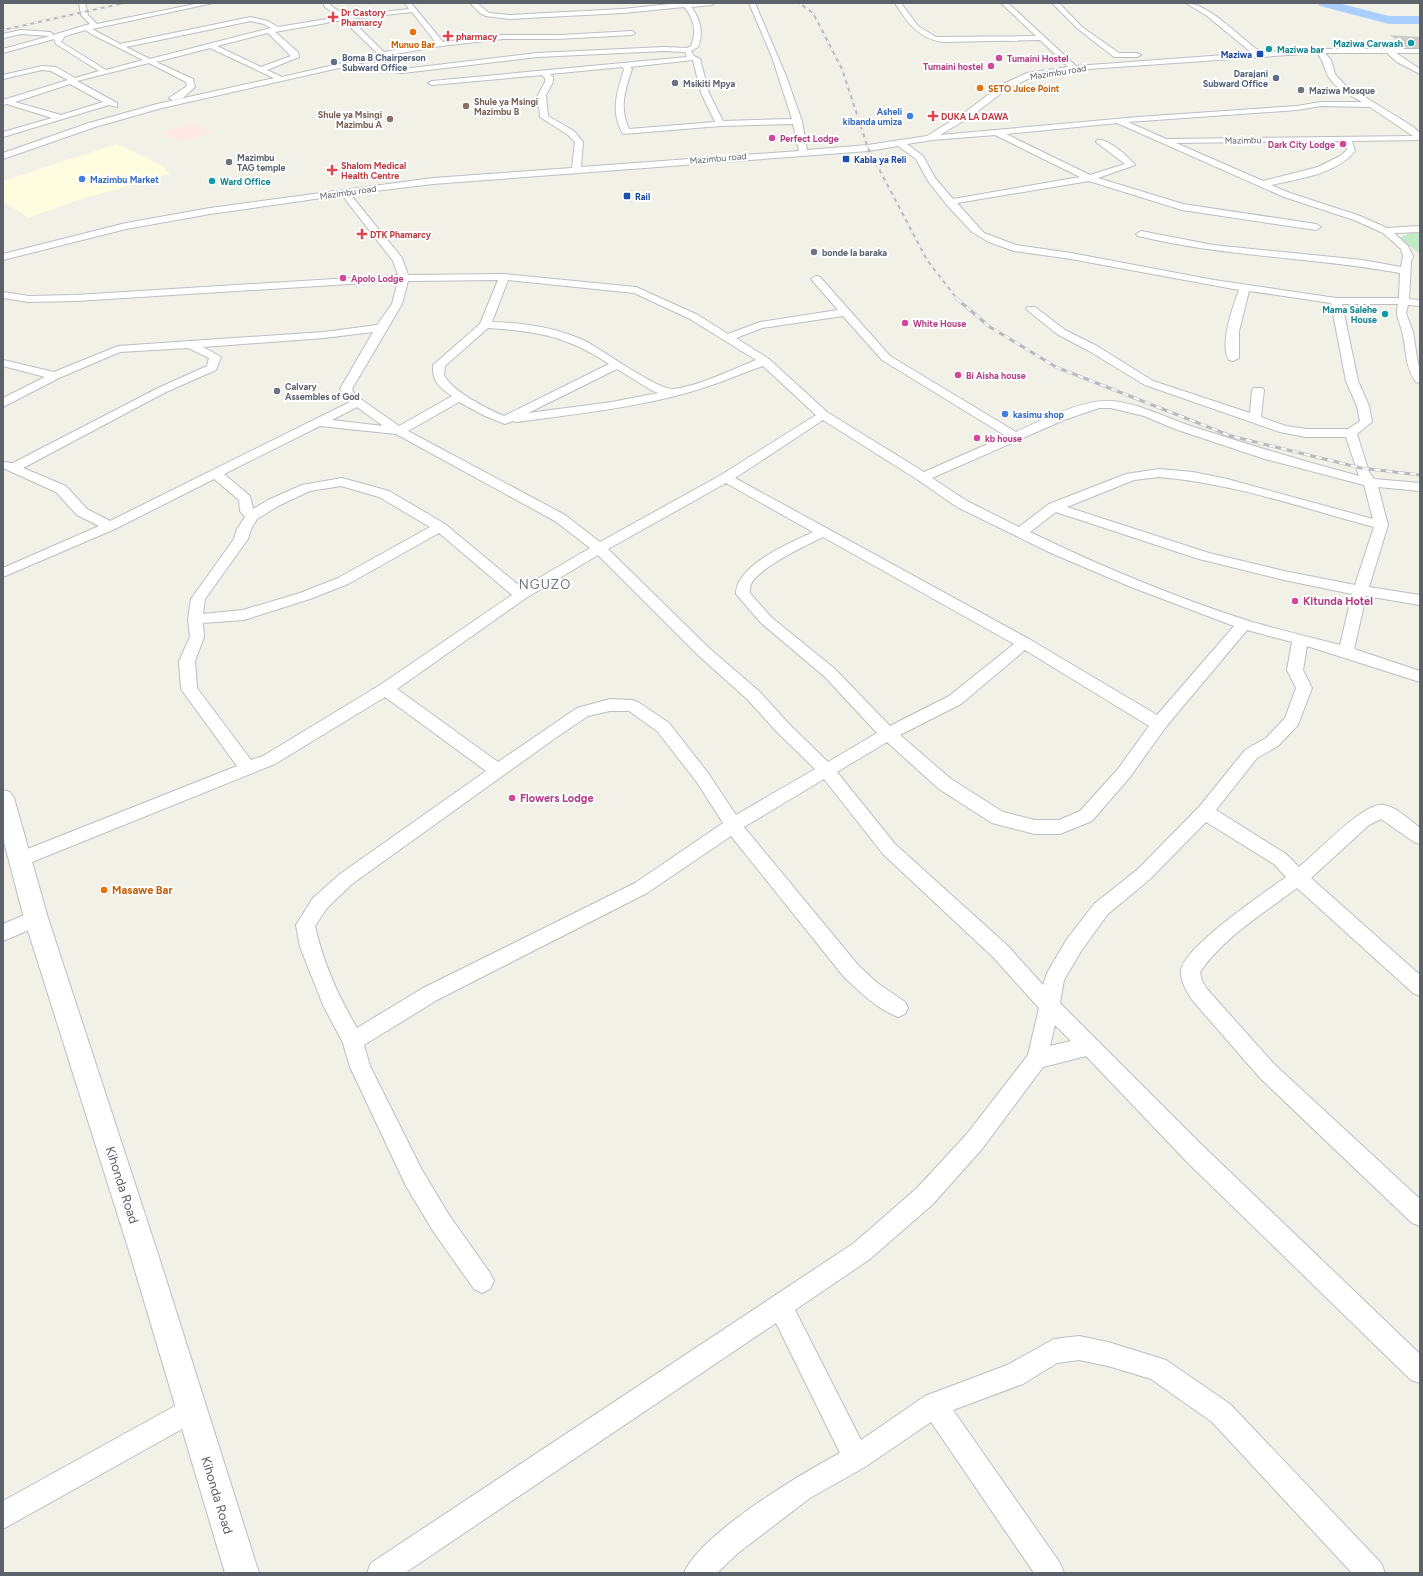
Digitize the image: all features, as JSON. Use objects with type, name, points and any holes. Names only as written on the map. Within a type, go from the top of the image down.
[{"type":"street","points":[[82,3],[82,12],[84,16],[94,24],[87,28]]},
{"type":"street","points":[[3,51],[87,28],[209,3]]},
{"type":"street","points":[[329,3],[326,4],[327,6],[345,18],[379,56],[388,69],[403,71],[514,58],[574,53],[635,42]]},
{"type":"street","points":[[473,3],[482,12],[494,16],[548,14],[626,18],[683,4],[712,3]]},
{"type":"street","points":[[752,3],[762,24],[798,120],[803,152]]},
{"type":"street","points":[[898,3],[909,20],[929,38],[942,40],[1042,38]]},
{"type":"street","points":[[1004,3],[1074,68]]},
{"type":"street","points":[[1055,3],[1068,14],[1080,28],[1121,56],[1256,52]]},
{"type":"street","points":[[1189,3],[1209,15],[1256,52]]},
{"type":"street","points":[[5,103],[105,72],[273,30],[421,4]]},
{"type":"street","points":[[603,4],[626,18],[635,42]]},
{"type":"street","points":[[3,156],[92,125],[160,104],[281,79],[379,56],[441,44],[502,38],[557,36],[635,42],[687,50],[692,49],[696,44],[695,17],[683,4]]},
{"type":"street","points":[[411,6],[441,44]]},
{"type":"street","points":[[548,14],[564,51],[574,53]]},
{"type":"street","points":[[118,46],[251,18],[266,22],[295,54],[295,57],[262,69]]},
{"type":"street","points":[[87,28],[93,33],[118,46],[151,60],[190,81],[191,87],[180,99]]},
{"type":"street","points":[[3,36],[21,32],[62,35]]},
{"type":"street","points":[[62,35],[57,40],[58,43],[105,72]]},
{"type":"street","points":[[211,46],[281,79]]},
{"type":"street","points":[[687,50],[691,57],[696,59]]},
{"type":"street","points":[[1319,51],[1326,60],[1331,75],[1341,86],[1409,128],[1420,137]]},
{"type":"street","points":[[1389,51],[1400,60],[1420,72]]},
{"type":"street","name":"Mazimbu road","points":[[3,257],[126,226],[210,211],[344,192],[433,181],[868,148],[930,138],[967,115],[1004,87],[1030,75],[1074,68],[1256,52],[1420,51]]},
{"type":"street","points":[[696,59],[703,87],[713,113],[720,124]]},
{"type":"street","points":[[432,84],[696,59]]},
{"type":"street","points":[[626,66],[628,69],[619,102],[619,118],[626,132],[720,124],[798,120]]},
{"type":"street","points":[[3,77],[42,68],[53,69],[112,105],[124,105]]},
{"type":"street","points":[[544,73],[549,77],[549,82],[542,95],[544,117],[571,133],[579,142],[576,169]]},
{"type":"street","points":[[991,85],[1004,87]]},
{"type":"street","points":[[5,103],[59,117]]},
{"type":"street","points":[[3,136],[59,117],[109,103]]},
{"type":"street","points":[[134,104],[160,104]]},
{"type":"street","points":[[930,138],[1118,121],[1297,108],[1321,104],[1371,105]]},
{"type":"street","points":[[1118,121],[1260,184],[1309,204],[1357,218],[1386,231],[1405,248],[1408,256],[1405,271],[1404,301],[1401,313],[1408,332],[1415,345],[1412,364],[1420,380]]},
{"type":"street","points":[[998,133],[1089,178],[1189,209],[1316,227]]},
{"type":"street","name":"Mazimbu","points":[[1161,141],[1420,137]]},
{"type":"street","points":[[1260,184],[1313,172],[1346,156],[1351,151],[1351,147],[1347,139]]},
{"type":"street","points":[[949,202],[1089,178],[1131,166],[1120,155],[1100,142]]},
{"type":"street","points":[[900,143],[920,158],[931,179],[949,202],[980,235],[1005,246],[1071,256],[1245,288],[1336,301],[1404,301],[1420,303]]},
{"type":"street","points":[[318,422],[346,389],[381,328],[397,304],[404,278],[398,260],[382,242],[344,192]]},
{"type":"street","points":[[1386,231],[1420,229]]},
{"type":"street","points":[[1141,234],[1213,248],[1362,263],[1405,271]]},
{"type":"street","points":[[504,277],[485,325],[439,365],[438,375],[444,385],[460,396],[484,412],[505,420],[612,406],[672,393],[705,384],[765,361]]},
{"type":"street","points":[[3,295],[28,299],[76,298],[404,278],[504,277],[636,290],[694,318],[765,361],[823,415],[962,504],[1021,532],[1058,552],[1136,584],[1244,624],[1346,652],[1420,677]]},
{"type":"street","points":[[816,279],[886,358],[1014,436]]},
{"type":"street","points":[[1233,358],[1232,330],[1245,288]]},
{"type":"street","points":[[1031,309],[1048,323],[1116,363],[1133,375],[1190,398],[1284,429],[1306,433],[1350,433],[1366,422],[1363,406],[1352,381],[1336,301]]},
{"type":"street","points":[[727,338],[760,325],[846,312]]},
{"type":"street","points":[[485,325],[538,329],[569,338],[598,351],[655,388],[672,393]]},
{"type":"street","points":[[3,403],[56,376],[118,349],[188,343],[324,335],[381,328]]},
{"type":"street","points":[[8,466],[162,390],[212,368],[214,357],[188,343]]},
{"type":"street","points":[[3,363],[56,376]]},
{"type":"street","points":[[505,420],[617,364]]},
{"type":"street","points":[[346,389],[358,402],[399,431],[560,518],[588,538],[704,652],[754,696],[783,728],[827,771],[889,849],[1001,952],[1050,1006],[1195,1154],[1420,1371]]},
{"type":"street","points":[[1255,420],[1258,390]]},
{"type":"street","points":[[318,422],[399,431],[460,396]]},
{"type":"street","points":[[3,573],[110,526],[358,402]]},
{"type":"street","points":[[923,478],[1014,436],[1081,410],[1111,404],[1148,413],[1179,426],[1269,456],[1370,483],[1420,487]]},
{"type":"street","points":[[21,858],[269,760],[300,743],[386,689],[444,647],[521,595],[598,549],[726,478],[823,415]]},
{"type":"street","points":[[1346,652],[1360,592],[1381,525],[1370,483],[1363,472],[1350,433]]},
{"type":"street","points":[[8,466],[61,489],[82,512],[110,526]]},
{"type":"street","points":[[215,473],[245,498],[246,511],[252,516]]},
{"type":"street","points":[[1021,532],[1054,507],[1131,477],[1159,473],[1193,476],[1227,483],[1381,525]]},
{"type":"street","points":[[726,478],[798,516],[823,532],[1024,643],[1159,724]]},
{"type":"street","points":[[248,768],[190,689],[187,661],[197,637],[195,619],[198,599],[241,539],[244,529],[252,516],[273,503],[307,488],[342,482],[384,494],[440,527],[521,595]]},
{"type":"street","points":[[1054,507],[1204,556],[1298,579],[1360,592],[1420,600]]},
{"type":"street","points":[[195,619],[244,615],[305,596],[343,581],[440,527]]},
{"type":"street","points":[[823,532],[786,551],[752,574],[744,584],[743,594],[766,620],[830,673],[888,734],[945,784],[998,818],[1035,827],[1060,827],[1086,816],[1124,773],[1159,724],[1244,624]]},
{"type":"street","points":[[381,1573],[862,1251],[925,1196],[974,1142],[1037,1059],[1050,1006],[1054,979],[1074,945],[1101,909],[1144,874],[1206,812],[1251,754],[1272,742],[1292,721],[1304,688],[1295,670],[1300,640]]},
{"type":"street","points":[[353,1041],[430,994],[640,888],[709,844],[733,825],[888,734],[955,700],[1024,643]]},
{"type":"street","points":[[386,689],[498,771]]},
{"type":"street","points":[[482,1281],[441,1223],[414,1178],[360,1067],[353,1041],[333,1005],[318,970],[310,947],[305,925],[320,903],[346,879],[583,712],[610,705],[632,706],[663,727],[702,777],[733,825],[851,971],[869,988],[898,1008]]},
{"type":"street","name":"Kihonda Road","points":[[3,798],[21,858],[36,918],[144,1254],[242,1573]]},
{"type":"street","points":[[1420,837],[1382,811],[1363,820],[1326,855],[1238,922],[1212,944],[1191,968],[1192,981],[1200,995],[1267,1071],[1420,1215]]},
{"type":"street","points":[[1206,812],[1280,859],[1420,987]]},
{"type":"street","points":[[3,933],[36,918]]},
{"type":"street","points":[[1037,1059],[1090,1046]]},
{"type":"street","points":[[780,1306],[856,1458]]},
{"type":"street","points":[[698,1573],[728,1543],[801,1488],[856,1458],[934,1405],[1014,1375],[1054,1352],[1079,1348],[1108,1354],[1157,1369],[1221,1413],[1371,1573]]},
{"type":"street","points":[[934,1405],[1050,1573]]},
{"type":"street","points":[[3,1516],[191,1410]]},
{"type":"shaded area","points":[[194,123],[212,132],[181,141],[167,137],[169,136],[162,133]]},
{"type":"shaded area","name":"Mazimbu Market","points":[[117,144],[163,166],[170,174],[74,201],[29,218],[3,201],[3,181]]},
{"type":"green space","points":[[1420,229],[1420,254],[1399,238]]},
{"type":"building","name":"Maziwa Carwash","points":[[1390,35],[1420,37],[1420,48],[1407,48]]},
{"type":"waterway","points":[[1324,3],[1389,20],[1420,20]]},
{"type":"railway","points":[[3,30],[124,3]]},
{"type":"railway","points":[[799,3],[813,13],[842,69],[868,148],[927,260],[958,300]]},
{"type":"railway","points":[[958,300],[990,327],[1056,367],[1231,436],[1361,468],[1420,475]]},
{"type":"place","name":"Dr Castory Phamarcy","points":[[333,17]]},
{"type":"place","name":"Munuo Bar","points":[[413,32]]},
{"type":"place","name":"pharmacy","points":[[448,36]]},
{"type":"place","name":"Maziwa Carwash","points":[[1411,43]]},
{"type":"place","name":"Maziwa bar","points":[[1269,49]]},
{"type":"place","name":"Maziwa","points":[[1260,54]]},
{"type":"place","name":"Tumaini Hostel","points":[[999,58]]},
{"type":"place","name":"Boma B Chairperson Subward Office","points":[[334,62]]},
{"type":"place","name":"Tumaini hostel","points":[[991,66]]},
{"type":"place","name":"Darajani Subward Office","points":[[1276,78]]},
{"type":"place","name":"Msikiti Mpya","points":[[675,83]]},
{"type":"place","name":"SETO Juice Point","points":[[980,88]]},
{"type":"place","name":"Maziwa Mosque","points":[[1301,90]]},
{"type":"place","name":"Shule ya Msingi Mazimbu B","points":[[466,106]]},
{"type":"place","name":"Asheli kibanda umiza","points":[[910,116]]},
{"type":"place","name":"DUKA LA DAWA","points":[[933,116]]},
{"type":"place","name":"Shule ya Msingi Mazimbu A","points":[[390,119]]},
{"type":"place","name":"Perfect Lodge","points":[[772,138]]},
{"type":"place","name":"Dark City Lodge","points":[[1343,144]]},
{"type":"place","name":"Kabla ya Reli","points":[[846,159]]},
{"type":"place","name":"Mazimbu TAG temple","points":[[229,162]]},
{"type":"place","name":"Shalom Medical Health Centre","points":[[332,170]]},
{"type":"place","name":"Mazimbu Market","points":[[82,179]]},
{"type":"place","name":"Ward Office","points":[[212,181]]},
{"type":"place","name":"Rail","points":[[627,196]]},
{"type":"place","name":"DTK Phamarcy","points":[[362,234]]},
{"type":"place","name":"bonde la baraka","points":[[814,252]]},
{"type":"place","name":"Apolo Lodge","points":[[343,278]]},
{"type":"place","name":"Mama Salehe House","points":[[1385,314]]},
{"type":"place","name":"White House","points":[[905,323]]},
{"type":"place","name":"Bi Aisha house","points":[[958,375]]},
{"type":"place","name":"Calvary Assembles of God","points":[[277,391]]},
{"type":"place","name":"kasimu shop","points":[[1005,414]]},
{"type":"place","name":"kb house","points":[[977,438]]},
{"type":"place","name":"Kitunda Hotel","points":[[1295,601]]},
{"type":"place","name":"Flowers Lodge","points":[[512,798]]},
{"type":"place","name":"Masawe Bar","points":[[104,890]]},
{"type":"district","name":"NGUZO","points":[[545,584]]}]
